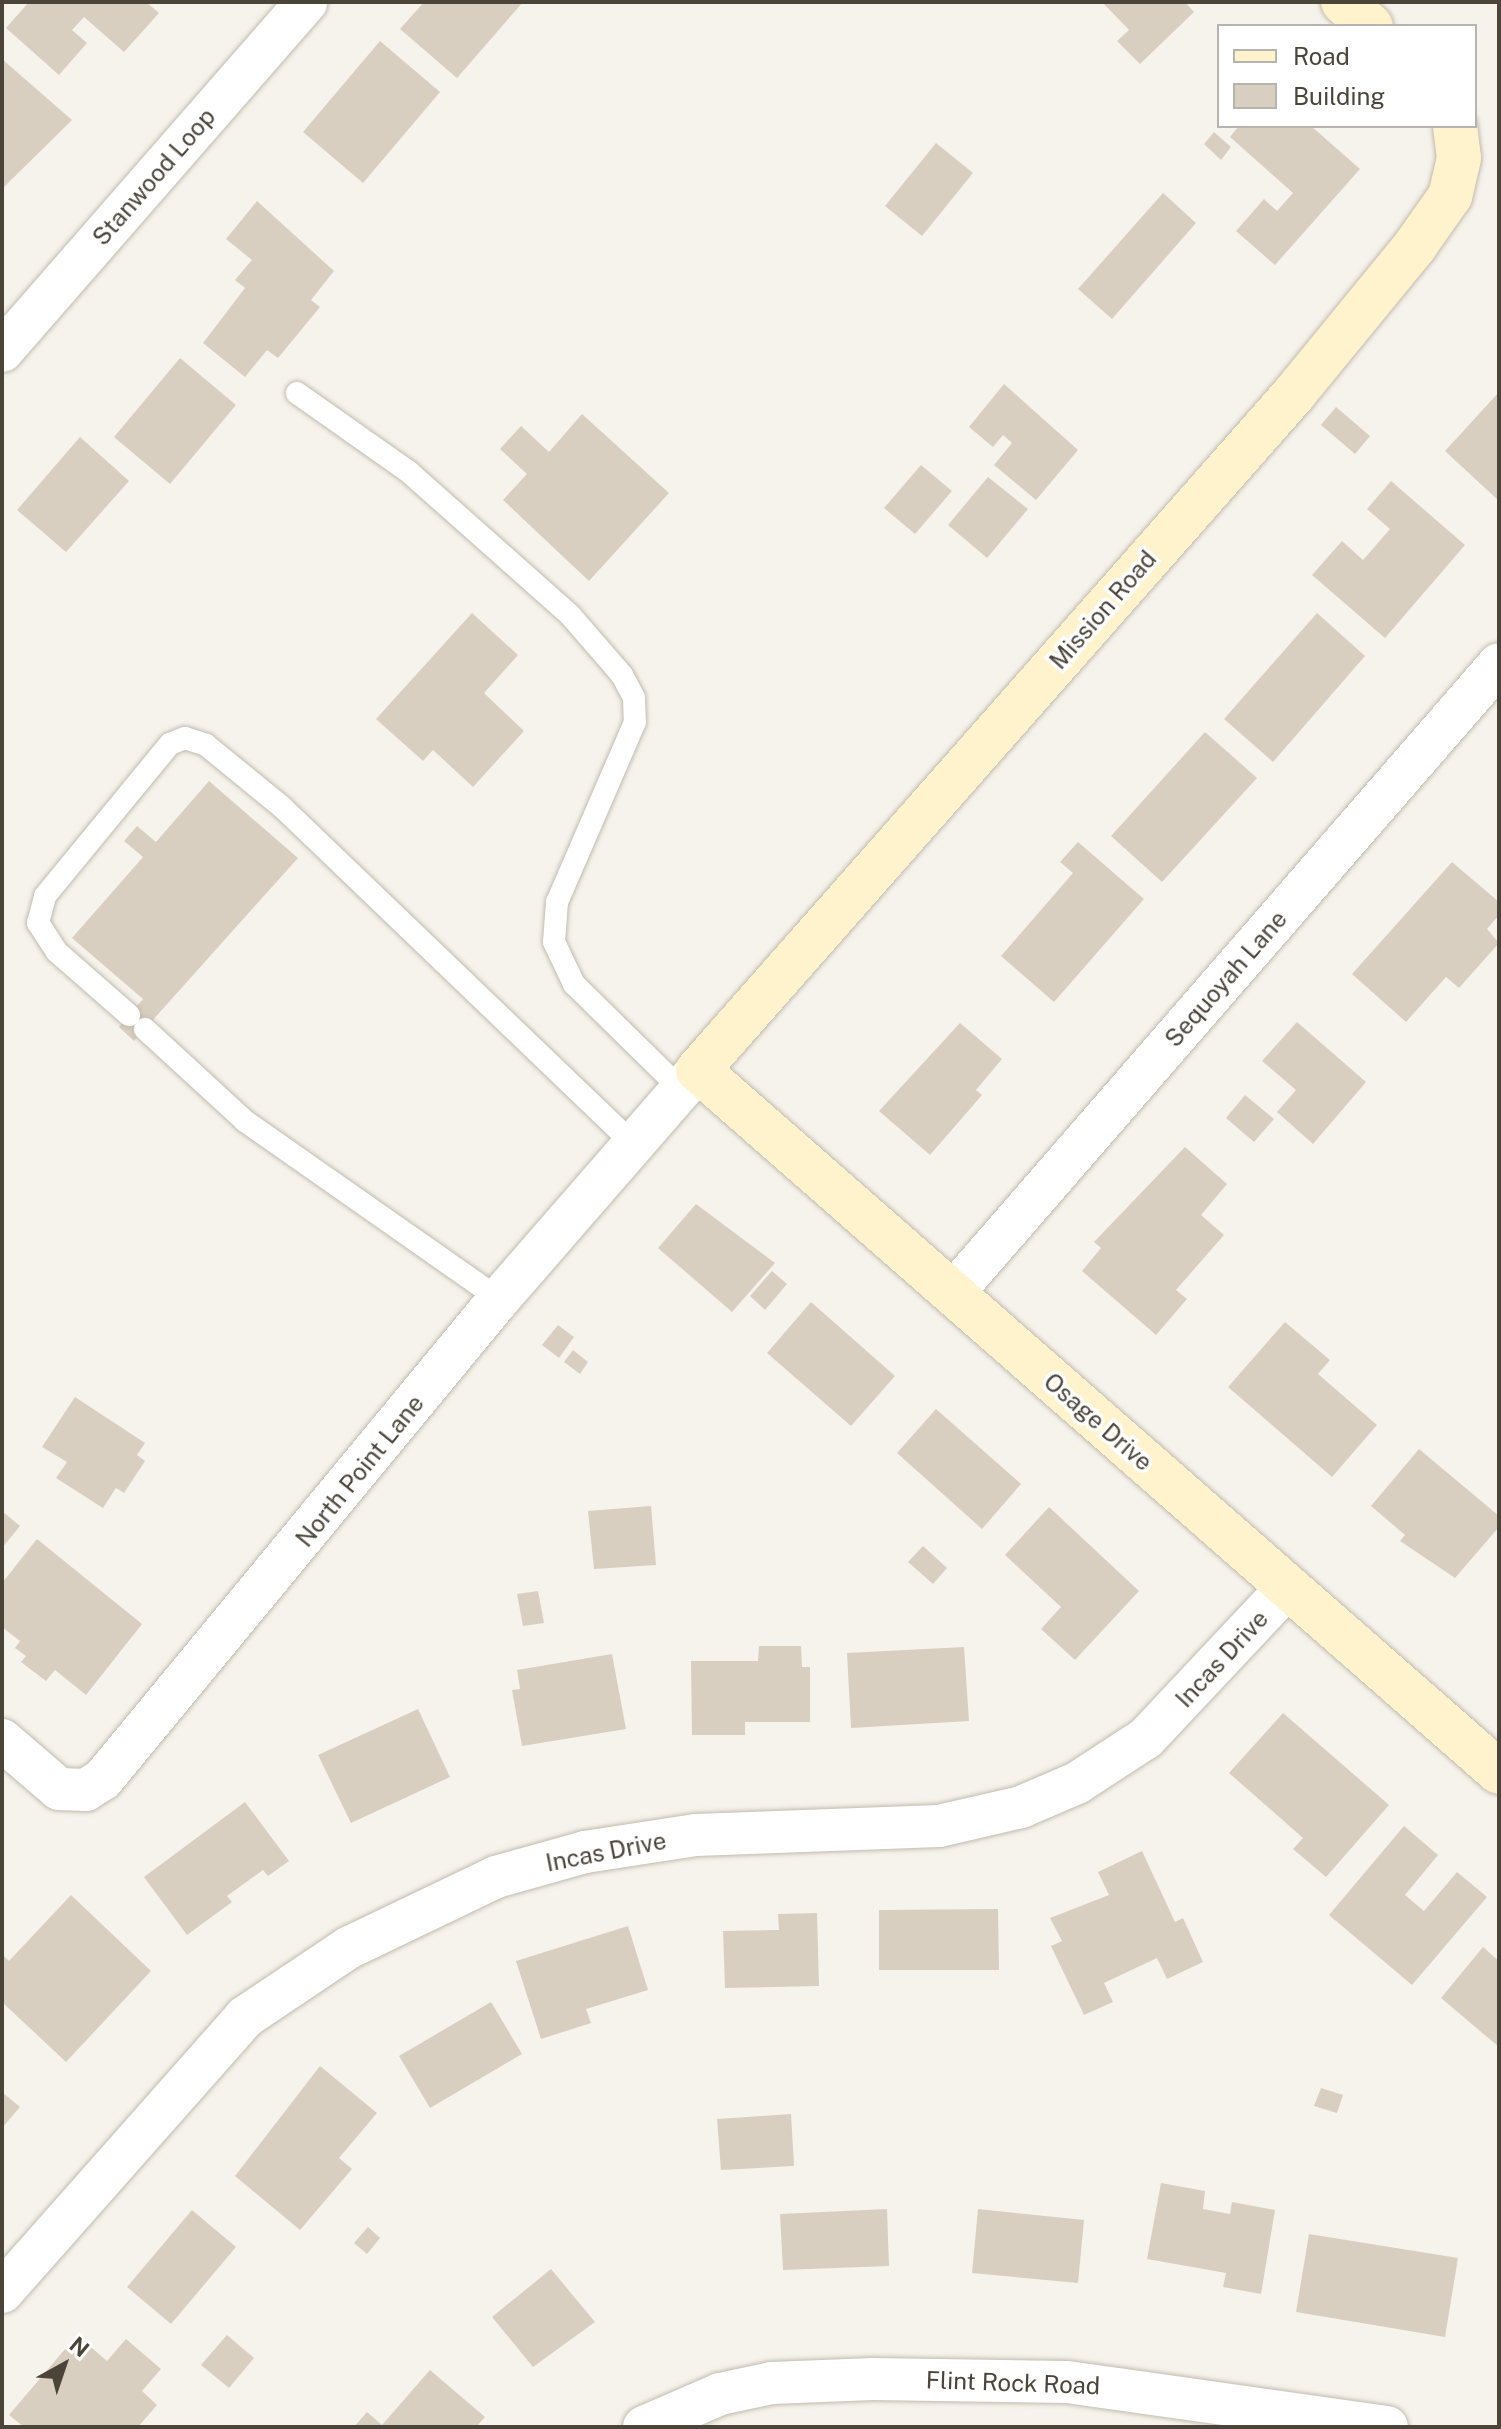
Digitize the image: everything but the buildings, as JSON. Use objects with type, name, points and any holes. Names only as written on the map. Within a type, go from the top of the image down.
[{"type":"street","name":"Stanwood Loop","points":[[2,351],[306,2]]},
{"type":"street","points":[[1343,2],[1369,24]]},
{"type":"street","name":"Mission Road","points":[[690,1079],[1294,394],[1415,246],[1450,196],[1459,158],[1455,128]]},
{"type":"street","name":"Sequoyah Lane","points":[[952,1294],[1499,664]]},
{"type":"street","name":"North Point Lane","points":[[2,1740],[59,1789],[86,1790],[103,1779],[499,1299],[690,1079]]},
{"type":"street","name":"Osage Drive","points":[[690,1079],[952,1294],[1499,1772]]},
{"type":"street","name":"Incas Drive","points":[[2,2292],[245,2017],[348,1948],[484,1882],[585,1852],[696,1835],[939,1826],[1021,1807],[1077,1783],[1146,1738],[1287,1588]]},
{"type":"street","name":"Flint Rock Road","points":[[644,2427],[720,2394],[772,2383],[873,2379],[1067,2382],[1387,2427]]},
{"type":"lane","points":[[297,393],[409,472],[570,615],[622,675],[634,698],[635,722],[557,902],[554,942],[574,984],[690,1079]]},
{"type":"lane","points":[[499,1299],[245,1121],[57,952],[38,923],[45,896],[170,744],[185,738],[206,745],[282,807],[634,1144]]}]
